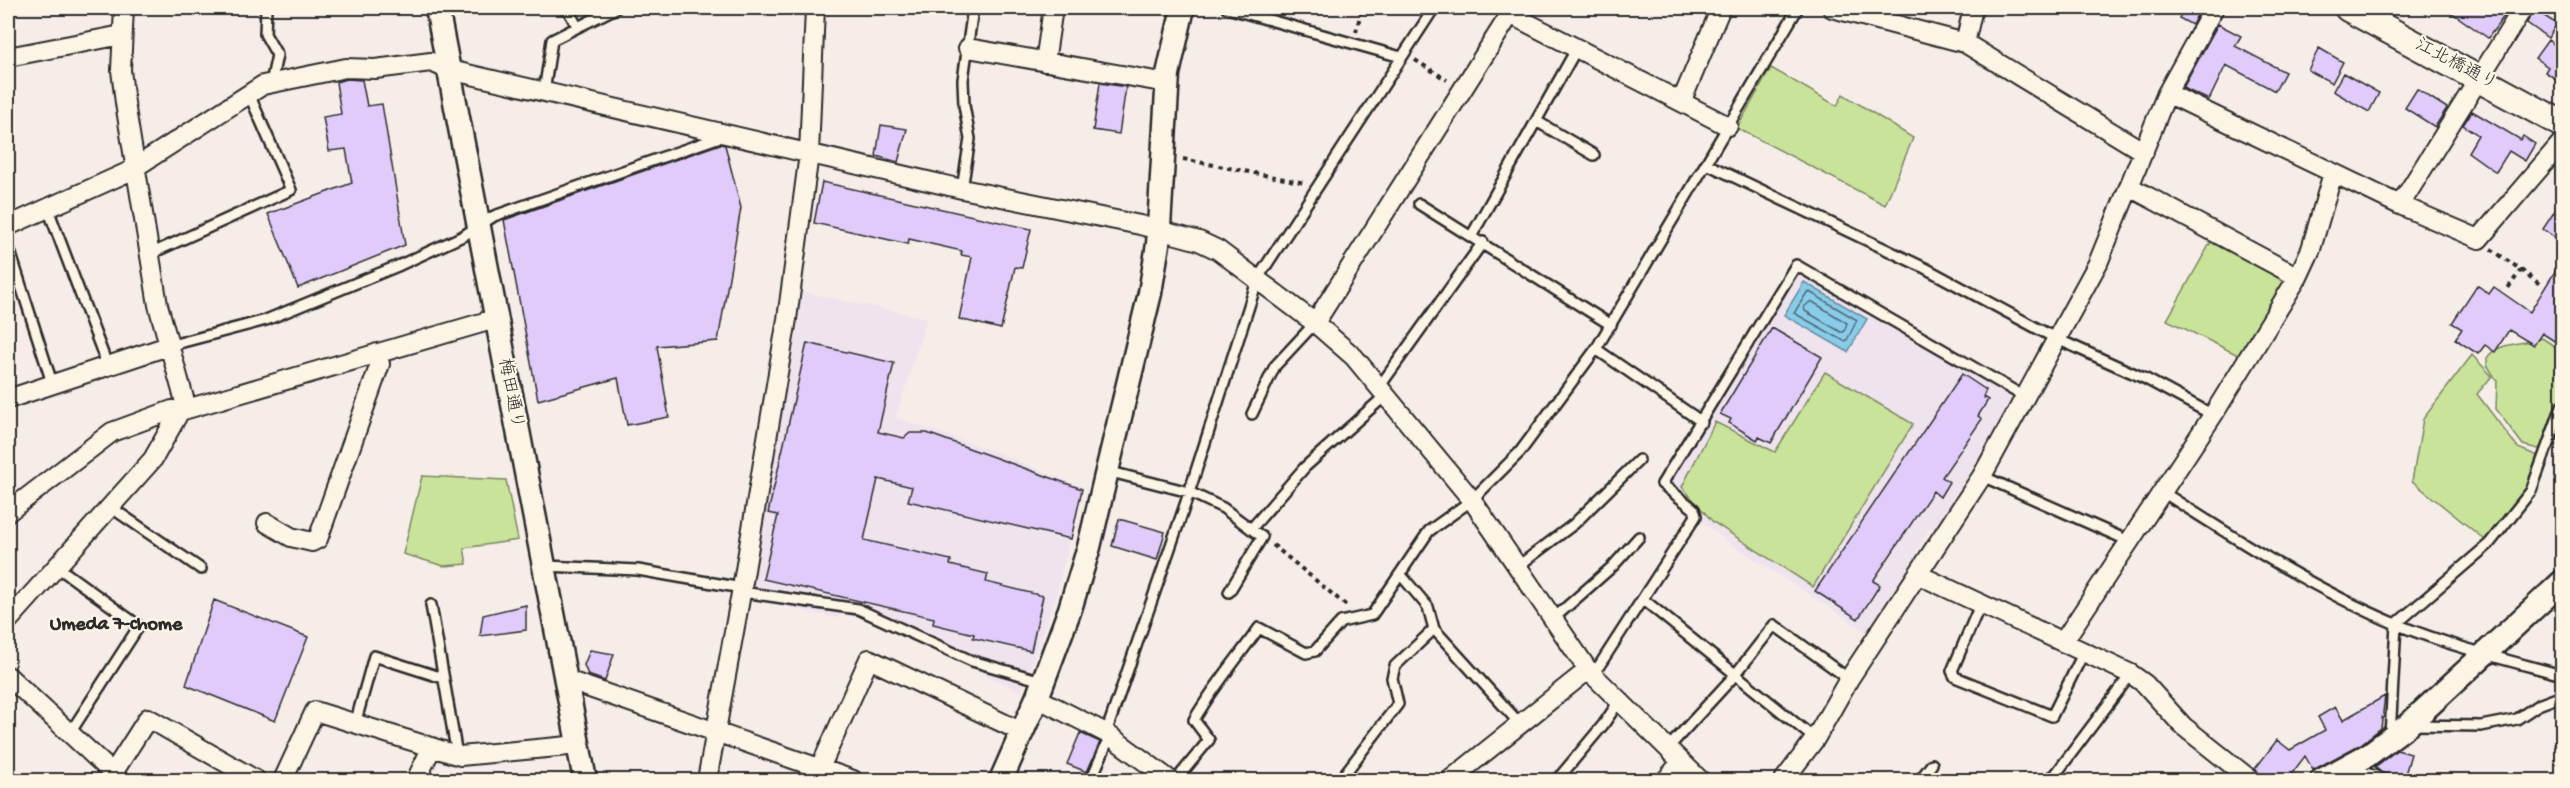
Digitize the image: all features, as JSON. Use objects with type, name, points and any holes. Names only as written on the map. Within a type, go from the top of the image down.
[{"type":"main road","name":"江北橋通り","points":[[2348,8],[2562,124]]},
{"type":"street","points":[[8,621],[153,459],[183,410],[150,254],[121,70],[124,8]]},
{"type":"street","name":"梅田通り","points":[[437,8],[585,780]]},
{"type":"street","points":[[707,780],[742,590],[787,319],[809,154],[815,8]]},
{"type":"street","points":[[1045,62],[1053,8]]},
{"type":"street","points":[[1001,780],[1040,689],[1089,547],[1107,471],[1149,292],[1160,230],[1167,83],[1183,8]]},
{"type":"street","points":[[1682,100],[1721,8]]},
{"type":"street","points":[[1832,8],[1863,11],[1965,43],[2144,152]]},
{"type":"street","points":[[1965,43],[1973,8]]},
{"type":"street","points":[[1784,780],[1815,739],[1850,678],[1982,476],[2055,338],[2098,263],[2167,93],[2214,8]]},
{"type":"street","points":[[2400,205],[2523,8]]},
{"type":"street","points":[[1315,323],[1512,11],[1577,48],[1682,100],[1728,126]]},
{"type":"street","points":[[8,57],[122,35]]},
{"type":"street","points":[[968,48],[1167,83]]},
{"type":"street","points":[[8,226],[136,167],[249,94],[271,83],[346,68],[375,69],[431,62],[450,70],[726,135],[962,189],[1160,230],[1199,241],[1218,250],[1258,278],[1354,357],[1384,390],[1472,500],[1587,670],[1700,780]]},
{"type":"street","points":[[2167,93],[2400,205],[2479,239],[2562,142]]},
{"type":"street","points":[[2063,642],[2161,491],[2213,416],[2298,277],[2311,249],[2333,173]]},
{"type":"street","points":[[2130,187],[2298,277]]},
{"type":"street","points":[[8,512],[112,432],[172,410],[183,410],[495,318]]},
{"type":"street","points":[[8,399],[108,368],[168,346]]},
{"type":"street","points":[[267,523],[291,537],[312,542],[318,539],[380,364],[377,353]]},
{"type":"street","points":[[1919,574],[1980,605],[2131,674],[2145,684],[2183,726],[2252,780]]},
{"type":"street","points":[[2331,776],[2390,740],[2408,725],[2562,582]]},
{"type":"street","points":[[820,768],[869,659],[1022,732]]},
{"type":"street","points":[[1450,780],[1587,670]]},
{"type":"street","points":[[8,676],[115,775],[148,718],[256,780]]},
{"type":"street","points":[[567,680],[853,780]]},
{"type":"street","points":[[1040,689],[1108,734],[1170,780]]},
{"type":"street","points":[[283,780],[315,711],[457,755],[579,745]]},
{"type":"street","points":[[416,780],[432,747]]},
{"type":"street","points":[[1666,780],[1681,762]]},
{"type":"street","points":[[2331,776],[2374,780]]},
{"type":"lane","points":[[266,8],[265,33],[277,55],[271,83]]},
{"type":"lane","points":[[567,8],[577,26]]},
{"type":"lane","points":[[544,92],[552,40],[616,8]]},
{"type":"lane","points":[[962,189],[970,139],[963,88],[973,8]]},
{"type":"lane","points":[[1227,8],[1402,55]]},
{"type":"lane","points":[[1091,780],[1189,492],[1258,278],[1434,8]]},
{"type":"lane","points":[[1176,780],[1209,740],[1194,720],[1213,686],[1233,665],[1259,628],[1306,653],[1315,651],[1341,622],[1372,615],[1401,575],[1428,531],[1472,500],[1520,452],[1596,349],[1798,8]]},
{"type":"lane","points":[[1472,235],[1538,122],[1577,48]]},
{"type":"lane","points":[[150,254],[291,190],[249,94]]},
{"type":"lane","points":[[1538,122],[1594,155]]},
{"type":"lane","points":[[168,346],[266,320],[400,265],[463,236],[494,216],[726,135]]},
{"type":"lane","points":[[1707,164],[1925,268],[2055,338],[2146,379],[2213,416]]},
{"type":"lane","points":[[1419,204],[1472,235],[1611,325]]},
{"type":"lane","points":[[48,209],[108,368]]},
{"type":"lane","points":[[1251,529],[1305,467],[1384,390],[1483,242]]},
{"type":"lane","points":[[8,245],[53,386]]},
{"type":"lane","points":[[1587,670],[1599,666],[1644,600],[1696,516],[1694,509],[1662,484],[1796,265],[2025,397]]},
{"type":"lane","points":[[1252,414],[1275,366],[1315,323]]},
{"type":"lane","points":[[1596,349],[1702,422]]},
{"type":"lane","points":[[2390,740],[2396,624],[2489,544],[2531,491],[2562,406]]},
{"type":"lane","points":[[1517,567],[1574,524],[1639,460]]},
{"type":"lane","points":[[1107,471],[1189,492],[1223,508],[1262,537],[1230,592]]},
{"type":"lane","points":[[1982,476],[2129,541]]},
{"type":"lane","points":[[2161,491],[2266,558],[2396,624],[2485,654],[2562,675]]},
{"type":"lane","points":[[109,506],[201,569]]},
{"type":"lane","points":[[1553,619],[1613,566],[1639,537]]},
{"type":"lane","points":[[56,566],[139,626],[70,734]]},
{"type":"lane","points":[[545,566],[638,570],[858,609],[1040,689]]},
{"type":"lane","points":[[1401,575],[1428,607],[1434,628],[1520,724]]},
{"type":"lane","points":[[1644,600],[1815,739]]},
{"type":"lane","points":[[431,605],[457,755]]},
{"type":"lane","points":[[1980,605],[1952,671],[1955,677],[2052,716],[2084,652]]},
{"type":"lane","points":[[1667,749],[1735,675],[1774,625],[1850,678]]},
{"type":"lane","points":[[1340,780],[1398,704],[1392,678],[1395,666],[1434,628]]},
{"type":"lane","points":[[355,724],[374,656],[443,678]]},
{"type":"lane","points":[[2045,780],[2055,775],[2131,674]]},
{"type":"lane","points":[[2408,725],[2481,726],[2517,719],[2538,705],[2562,696]]},
{"type":"lane","points":[[1557,780],[1603,725],[1620,700]]},
{"type":"lane","points":[[1920,780],[1932,764]]},
{"type":"path","points":[[1354,42],[1362,8]]},
{"type":"path","points":[[1402,55],[1463,90]]},
{"type":"path","points":[[1163,155],[1318,185]]},
{"type":"path","points":[[2479,239],[2541,285]]},
{"type":"path","points":[[2506,291],[2521,270]]},
{"type":"path","points":[[1262,537],[1303,567],[1360,617]]},
{"type":"shaded area","points":[[1799,271],[2013,396],[1983,453],[1935,529],[1931,527],[1916,551],[1919,553],[1867,632],[1726,541],[1699,519],[1700,508],[1670,484]]},
{"type":"shaded area","points":[[803,292],[927,318],[896,418],[999,453],[1083,488],[1054,602],[1021,692],[865,617],[841,611],[837,618],[751,599],[778,417]]},
{"type":"green space","points":[[1771,68],[1837,106],[1843,94],[1913,138],[1885,205],[1737,128]]},
{"type":"green space","points":[[2213,238],[2287,279],[2242,357],[2167,320]]},
{"type":"green space","points":[[2542,338],[2562,351],[2562,398],[2544,444],[2538,449],[2523,445],[2496,409],[2497,381],[2487,365],[2487,358],[2504,346]]},
{"type":"green space","points":[[2472,355],[2492,376],[2477,394],[2518,448],[2538,456],[2529,485],[2485,540],[2412,481],[2423,419]]},
{"type":"green space","points":[[1825,372],[1913,424],[1813,587],[1713,522],[1682,487],[1715,422],[1775,452]]},
{"type":"green space","points":[[422,476],[506,480],[518,540],[464,548],[467,564],[444,566],[403,554]]},
{"type":"water","points":[[1804,282],[1867,319],[1848,352],[1784,315]]},
{"type":"building","points":[[2184,8],[2198,13],[2192,25],[2179,18]]},
{"type":"building","points":[[2445,8],[2510,8],[2488,38]]},
{"type":"building","points":[[2534,8],[2545,8],[2541,14],[2557,24],[2548,38],[2527,23]]},
{"type":"building","points":[[2218,24],[2241,36],[2235,46],[2285,72],[2275,91],[2226,65],[2209,100],[2183,88]]},
{"type":"building","points":[[2548,40],[2559,48],[2562,43],[2562,83],[2545,72],[2548,67],[2535,58]]},
{"type":"building","points":[[2319,48],[2343,62],[2332,83],[2308,70]]},
{"type":"building","points":[[2343,73],[2379,93],[2369,112],[2333,91]]},
{"type":"building","points":[[347,79],[362,80],[367,106],[382,104],[405,245],[298,288],[268,214],[352,183],[346,149],[329,151],[323,117],[341,114],[336,82]]},
{"type":"building","points":[[1100,83],[1126,87],[1119,134],[1093,130]]},
{"type":"building","points":[[2417,89],[2447,108],[2435,127],[2405,108]]},
{"type":"building","points":[[2472,111],[2521,140],[2523,136],[2535,144],[2525,161],[2509,151],[2496,172],[2468,152],[2478,135],[2463,125]]},
{"type":"building","points":[[881,125],[907,129],[898,162],[876,156]]},
{"type":"building","points":[[720,144],[725,145],[741,208],[718,341],[657,346],[669,417],[627,425],[618,378],[538,400],[504,220]]},
{"type":"building","points":[[822,182],[1031,229],[1022,268],[1015,267],[1001,329],[959,319],[972,257],[961,255],[962,251],[909,239],[908,244],[814,223]]},
{"type":"building","points":[[2562,200],[2562,243],[2543,229]]},
{"type":"building","points":[[2562,260],[2562,346],[2542,333],[2534,345],[2509,330],[2495,352],[2485,345],[2478,354],[2455,339],[2462,329],[2452,323],[2477,285],[2489,294],[2494,287],[2530,312]]},
{"type":"building","points":[[1772,328],[1822,357],[1771,443],[1759,437],[1757,440],[1729,423],[1731,419],[1720,414]]},
{"type":"building","points":[[807,343],[894,363],[878,432],[904,438],[910,433],[927,433],[1082,489],[1071,539],[908,501],[912,487],[878,479],[864,540],[951,560],[950,565],[988,574],[986,582],[1043,596],[1031,651],[973,638],[974,634],[933,624],[934,618],[763,579],[778,515],[768,513]]},
{"type":"building","points":[[1962,374],[1986,390],[1983,397],[1988,400],[1978,416],[1982,419],[1942,477],[1949,482],[1940,497],[1933,491],[1873,581],[1880,585],[1858,619],[1815,591]]},
{"type":"building","points":[[1119,519],[1165,532],[1157,560],[1112,546]]},
{"type":"building","points":[[214,600],[308,637],[275,721],[186,685]]},
{"type":"building","points":[[526,605],[526,630],[480,636],[483,615]]},
{"type":"building","points":[[590,650],[614,654],[605,681],[588,675],[584,665]]},
{"type":"building","points":[[2385,696],[2381,728],[2361,744],[2313,770],[2305,756],[2287,780],[2267,780],[2255,769],[2277,740],[2290,750],[2325,730],[2318,717],[2335,707],[2343,720]]},
{"type":"building","points":[[1080,733],[1100,742],[1087,772],[1067,764]]},
{"type":"building","points":[[2397,750],[2411,754],[2404,778],[2382,773],[2375,767]]},
{"type":"district","name":"Umeda 7-chome","points":[[116,625]]}]
